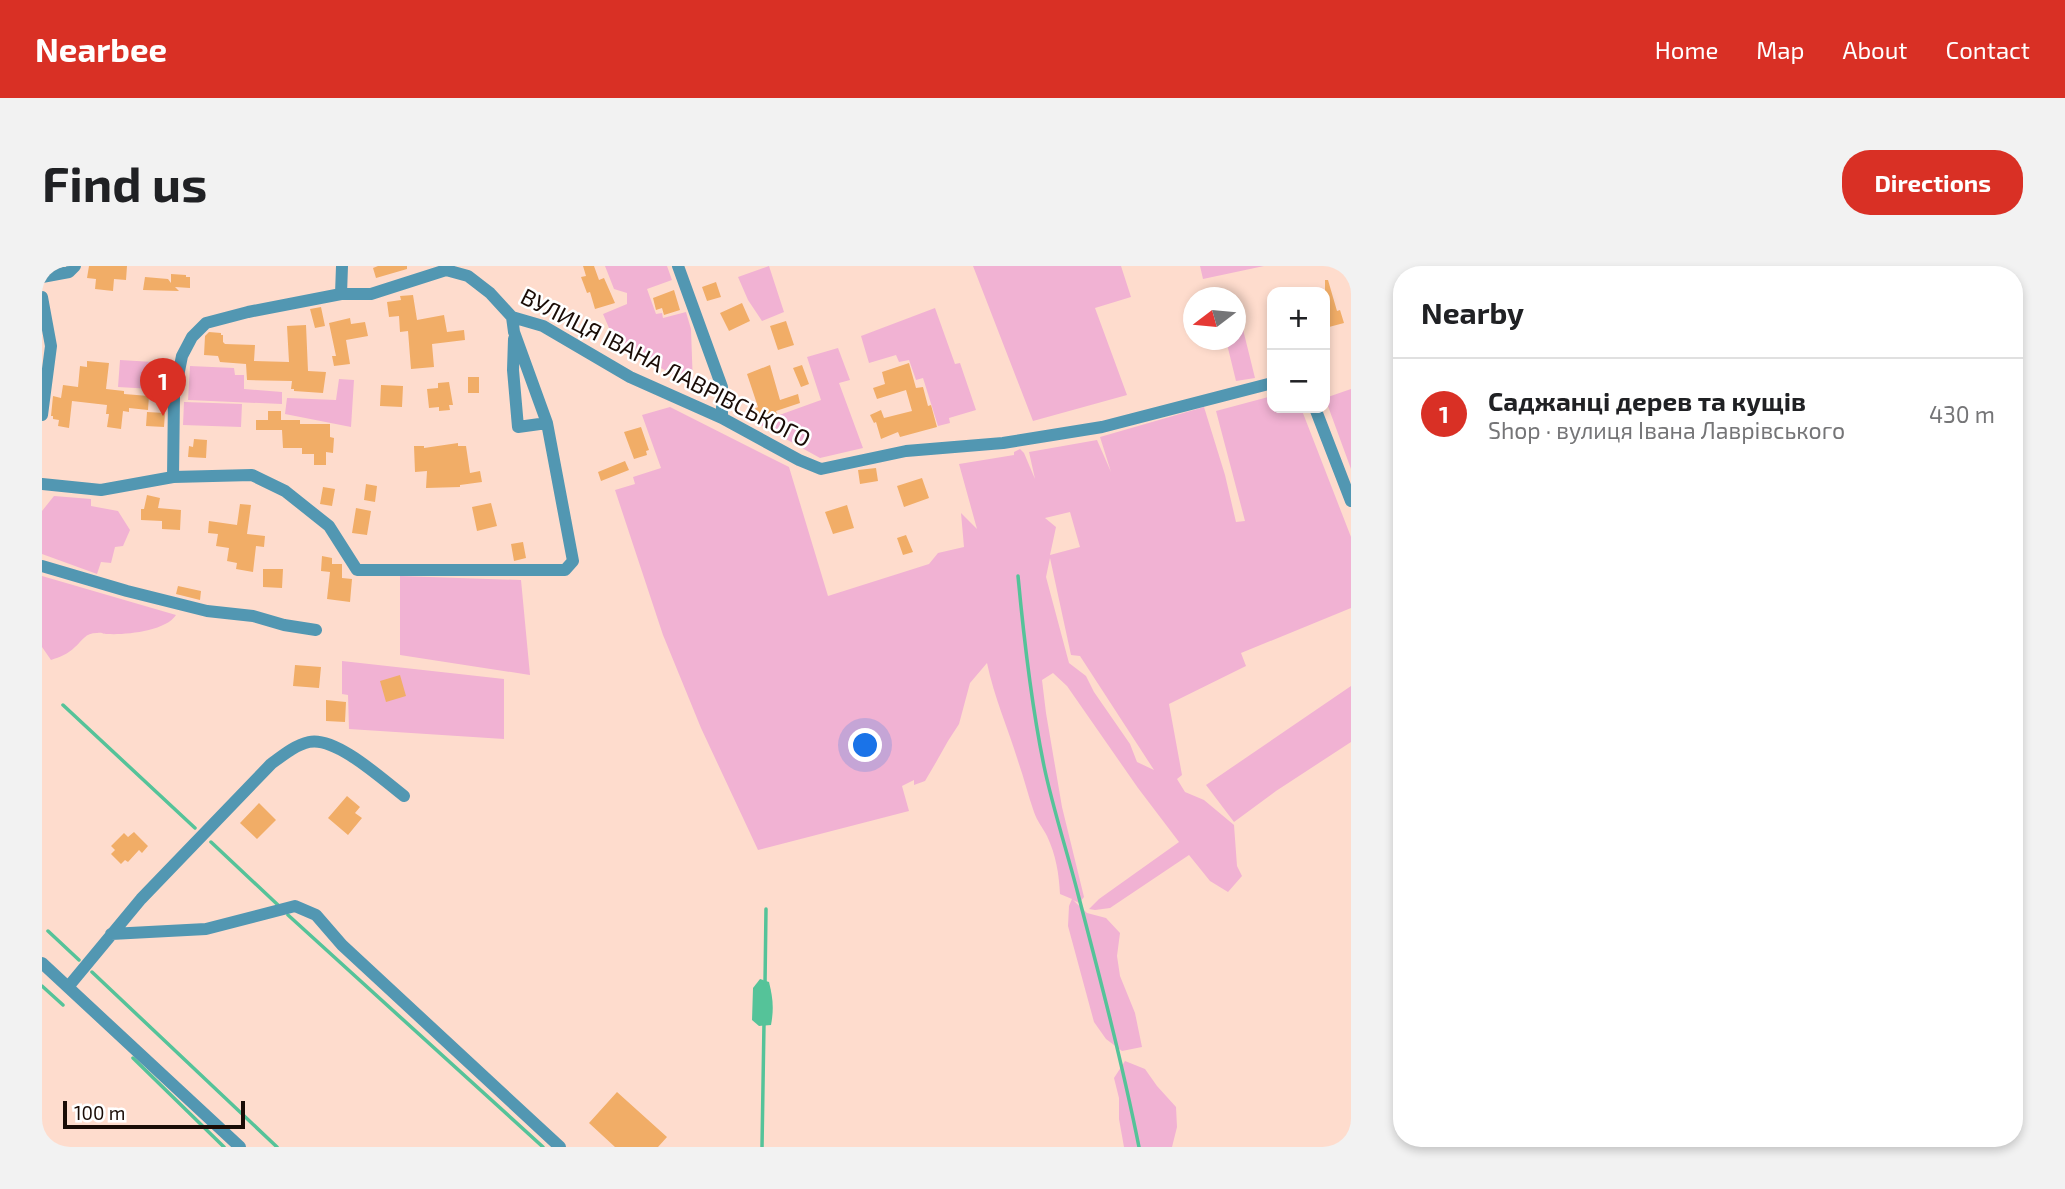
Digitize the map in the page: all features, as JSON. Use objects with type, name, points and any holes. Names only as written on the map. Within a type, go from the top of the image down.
[{"type":"street","points":[[42,277],[69,272],[75,266]]},
{"type":"street","points":[[341,294],[342,266]]},
{"type":"street","points":[[678,266],[722,387],[722,418]]},
{"type":"street","name":"ВУЛИЦЯ ІВАНА ЛАВРІВСЬКОГО","points":[[173,477],[174,397],[182,356],[192,337],[206,323],[341,294],[371,294],[446,270],[468,276],[490,293],[512,317],[543,326],[629,377],[722,418],[821,469],[906,452],[1003,443],[1102,427],[1267,384]]},
{"type":"street","points":[[42,298],[51,346],[42,415]]},
{"type":"street","points":[[512,317],[518,427],[547,423]]},
{"type":"street","points":[[42,484],[102,490],[173,477],[252,475],[285,491],[329,526],[358,570],[565,570],[573,561],[547,423],[514,332]]},
{"type":"street","points":[[1317,413],[1351,501]]},
{"type":"street","points":[[42,566],[207,611],[316,629]]},
{"type":"street","points":[[68,987],[141,899],[271,764],[290,750],[310,741],[329,743],[404,796]]},
{"type":"street","points":[[111,934],[206,929],[295,906],[316,915],[342,945],[560,1147]]},
{"type":"street","points":[[42,963],[240,1147]]},
{"type":"shaded area","points":[[605,266],[667,266],[672,280],[647,289],[656,314],[662,313],[663,318],[686,312],[691,329],[693,386],[615,342],[603,314],[627,304],[627,293],[614,289]]},
{"type":"shaded area","points":[[769,266],[784,312],[762,321],[748,300],[738,277]]},
{"type":"shaded area","points":[[973,266],[1121,266],[1131,297],[1095,308],[1127,395],[1033,421]]},
{"type":"shaded area","points":[[1200,266],[1264,266],[1203,279]]},
{"type":"shaded area","points":[[935,308],[955,364],[960,363],[976,410],[949,418],[950,423],[938,426],[923,378],[916,380],[909,360],[899,362],[896,355],[869,363],[861,336]]},
{"type":"shaded area","points":[[1246,342],[1255,378],[1236,381],[1228,350],[1246,350]]},
{"type":"shaded area","points":[[838,348],[850,380],[839,383],[863,448],[820,458],[757,423],[821,400],[807,357]]},
{"type":"shaded area","points":[[120,360],[170,363],[169,390],[118,387]]},
{"type":"shaded area","points":[[190,366],[234,368],[235,375],[244,375],[244,389],[282,392],[282,404],[188,400]]},
{"type":"shaded area","points":[[339,379],[354,380],[351,427],[285,414],[287,398],[336,400]]},
{"type":"shaded area","points":[[1351,389],[1351,469],[1330,412],[1330,396]]},
{"type":"shaded area","points":[[1267,397],[1267,413],[1303,413],[1351,537],[1351,608],[1241,653],[1246,666],[1169,704],[1182,775],[1177,779],[1185,792],[1204,800],[1234,825],[1237,866],[1242,876],[1228,892],[1210,881],[1189,855],[1110,908],[1089,909],[1179,842],[1067,686],[1053,673],[1042,680],[1062,807],[1084,897],[1079,903],[1073,900],[1087,913],[1106,918],[1120,933],[1117,956],[1120,976],[1135,1013],[1142,1047],[1122,1051],[1106,1039],[1094,1022],[1068,926],[1072,899],[1060,894],[1053,850],[1034,812],[987,663],[970,683],[959,724],[925,781],[914,785],[914,780],[902,786],[909,811],[758,850],[701,728],[663,635],[615,490],[635,484],[633,477],[661,468],[642,415],[670,407],[789,467],[828,596],[929,564],[938,553],[964,547],[961,513],[977,529],[959,464],[1014,455],[1014,452],[1020,449],[1035,479],[1029,452],[1097,440],[1111,472],[1100,437],[1204,407],[1236,522],[1245,521],[1216,411]],"holes":[[[1070,512],[1080,547],[1050,555],[1056,527],[1045,518]],[[1050,558],[1071,655],[1080,656],[1154,770],[1137,762],[1130,744],[1086,676],[1069,663],[1046,577]]]},
{"type":"shaded area","points":[[184,402],[242,404],[241,427],[183,425]]},
{"type":"shaded area","points":[[54,496],[91,499],[91,506],[118,511],[130,530],[123,546],[115,547],[111,563],[101,562],[97,574],[42,554],[42,511]]},
{"type":"shaded area","points":[[42,576],[176,615],[164,625],[145,631],[90,634],[70,652],[51,660],[42,647]]},
{"type":"shaded area","points":[[400,576],[521,580],[530,675],[400,655]]},
{"type":"shaded area","points":[[342,661],[504,679],[504,739],[349,729],[348,695],[342,694]]},
{"type":"shaded area","points":[[1351,686],[1351,742],[1234,822],[1206,785]]},
{"type":"shaded area","points":[[760,979],[769,982],[773,1004],[771,1025],[759,1026],[752,1020],[753,988]]},
{"type":"shaded area","points":[[1125,1061],[1145,1069],[1176,1107],[1177,1127],[1172,1147],[1124,1147],[1114,1078]]},
{"type":"building","points":[[89,266],[127,266],[126,280],[114,279],[113,291],[95,289],[96,279],[87,278]]},
{"type":"building","points":[[407,266],[407,269],[376,278],[373,268]]},
{"type":"building","points":[[583,266],[594,266],[599,280],[604,278],[615,303],[595,309],[590,292],[587,293],[581,277],[586,276]]},
{"type":"building","points":[[171,274],[190,277],[190,288],[175,287],[179,291],[143,290],[145,277],[168,279],[171,283]]},
{"type":"building","points":[[1325,280],[1328,280],[1337,311],[1340,310],[1344,323],[1330,327],[1330,287],[1325,287]]},
{"type":"building","points":[[716,282],[721,297],[707,301],[702,287]]},
{"type":"building","points":[[674,290],[680,310],[664,315],[662,308],[656,310],[653,298]]},
{"type":"building","points":[[413,295],[417,320],[444,315],[447,332],[464,330],[465,340],[432,344],[434,367],[411,369],[408,331],[400,332],[399,316],[389,317],[387,302],[401,300],[400,296]]},
{"type":"building","points":[[742,303],[750,321],[729,331],[720,313]]},
{"type":"building","points":[[321,307],[325,326],[315,328],[310,309]]},
{"type":"building","points":[[350,318],[351,324],[365,322],[368,336],[346,340],[350,364],[334,366],[332,356],[336,356],[329,323]]},
{"type":"building","points":[[786,321],[794,345],[778,350],[770,326]]},
{"type":"building","points":[[306,325],[308,371],[326,372],[323,393],[294,391],[291,389],[292,381],[247,380],[246,364],[220,362],[218,356],[204,355],[205,336],[209,332],[221,333],[225,344],[255,345],[254,361],[289,362],[287,326]]},
{"type":"building","points":[[87,361],[109,363],[106,389],[149,396],[148,410],[129,408],[129,412],[123,411],[121,429],[107,427],[107,405],[72,401],[69,428],[58,426],[59,420],[51,416],[53,396],[61,398],[63,385],[78,387],[80,366],[87,367]]},
{"type":"building","points":[[909,363],[916,388],[923,387],[937,427],[900,437],[898,432],[881,439],[876,422],[874,423],[870,415],[881,410],[884,418],[912,411],[906,390],[877,399],[873,388],[885,384],[882,372]]},
{"type":"building","points":[[770,365],[780,400],[798,394],[800,403],[776,411],[777,414],[768,417],[767,414],[757,417],[754,409],[758,407],[747,374]]},
{"type":"building","points":[[802,365],[809,384],[801,387],[793,368]]},
{"type":"building","points":[[468,377],[479,377],[479,393],[468,393]]},
{"type":"building","points":[[449,382],[453,405],[449,405],[450,410],[429,408],[427,389],[438,388],[438,383]]},
{"type":"building","points":[[381,385],[403,386],[402,407],[380,406]]},
{"type":"building","points":[[268,411],[281,411],[281,420],[300,420],[300,424],[330,424],[330,437],[334,438],[333,453],[326,452],[326,465],[314,465],[314,454],[302,454],[302,448],[283,448],[282,430],[256,430],[256,420],[268,420]]},
{"type":"building","points":[[147,412],[165,413],[164,427],[146,426]]},
{"type":"building","points":[[641,427],[649,450],[646,451],[647,455],[634,459],[624,432]]},
{"type":"building","points":[[194,439],[207,440],[206,458],[188,457],[189,446],[193,447]]},
{"type":"building","points":[[458,443],[458,446],[466,446],[470,473],[480,471],[482,482],[460,487],[426,488],[427,471],[415,472],[414,446],[424,448]]},
{"type":"building","points":[[625,461],[629,470],[601,481],[598,472]]},
{"type":"building","points":[[876,468],[878,481],[860,484],[858,470]]},
{"type":"building","points":[[922,478],[929,498],[904,507],[897,486]]},
{"type":"building","points":[[366,484],[377,486],[375,502],[364,500]]},
{"type":"building","points":[[323,487],[335,489],[332,506],[320,504]]},
{"type":"building","points":[[147,495],[160,498],[158,508],[181,510],[180,530],[162,529],[162,521],[141,520],[141,509],[144,509]]},
{"type":"building","points":[[491,503],[497,526],[477,531],[472,507]]},
{"type":"building","points":[[240,504],[251,505],[247,534],[265,536],[264,547],[256,546],[253,572],[236,569],[237,563],[227,561],[229,548],[216,546],[218,534],[208,533],[209,521],[237,525]]},
{"type":"building","points":[[847,505],[854,528],[833,534],[825,512]]},
{"type":"building","points":[[356,508],[371,511],[367,535],[352,533]]},
{"type":"building","points":[[906,535],[913,552],[903,555],[897,538]]},
{"type":"building","points":[[523,542],[526,558],[514,561],[511,544]]},
{"type":"building","points":[[322,556],[332,558],[332,564],[342,564],[342,578],[352,579],[350,602],[327,599],[330,572],[321,571]]},
{"type":"building","points":[[263,569],[283,569],[282,588],[263,587]]},
{"type":"building","points":[[178,586],[201,591],[200,600],[176,594]]},
{"type":"building","points":[[295,665],[321,667],[319,688],[293,686]]},
{"type":"building","points":[[400,675],[406,696],[386,702],[380,681]]},
{"type":"building","points":[[326,700],[346,702],[345,722],[326,721]]},
{"type":"building","points":[[347,796],[360,807],[355,813],[362,818],[348,835],[328,818]]},
{"type":"building","points":[[259,803],[276,820],[257,839],[240,823]]},
{"type":"building","points":[[134,832],[148,846],[142,853],[139,850],[128,862],[125,860],[121,864],[111,854],[115,850],[111,846],[124,833],[128,837]]},
{"type":"building","points":[[617,1092],[667,1137],[658,1147],[615,1147],[589,1123]]},
{"type":"waterway","points":[[1018,576],[1028,671],[1044,766],[1110,1020],[1139,1147]]},
{"type":"waterway","points":[[63,705],[195,828]]},
{"type":"waterway","points":[[211,842],[278,905]]},
{"type":"waterway","points":[[765,984],[766,909]]},
{"type":"waterway","points":[[288,915],[543,1147]]},
{"type":"waterway","points":[[48,931],[79,960]]},
{"type":"waterway","points":[[92,972],[277,1147]]},
{"type":"waterway","points":[[42,986],[63,1005]]},
{"type":"waterway","points":[[762,1147],[764,1023]]},
{"type":"waterway","points":[[133,1058],[224,1147]]},
{"type":"place","name":"Саджанці дерев та кущів","points":[[163,416]]}]
